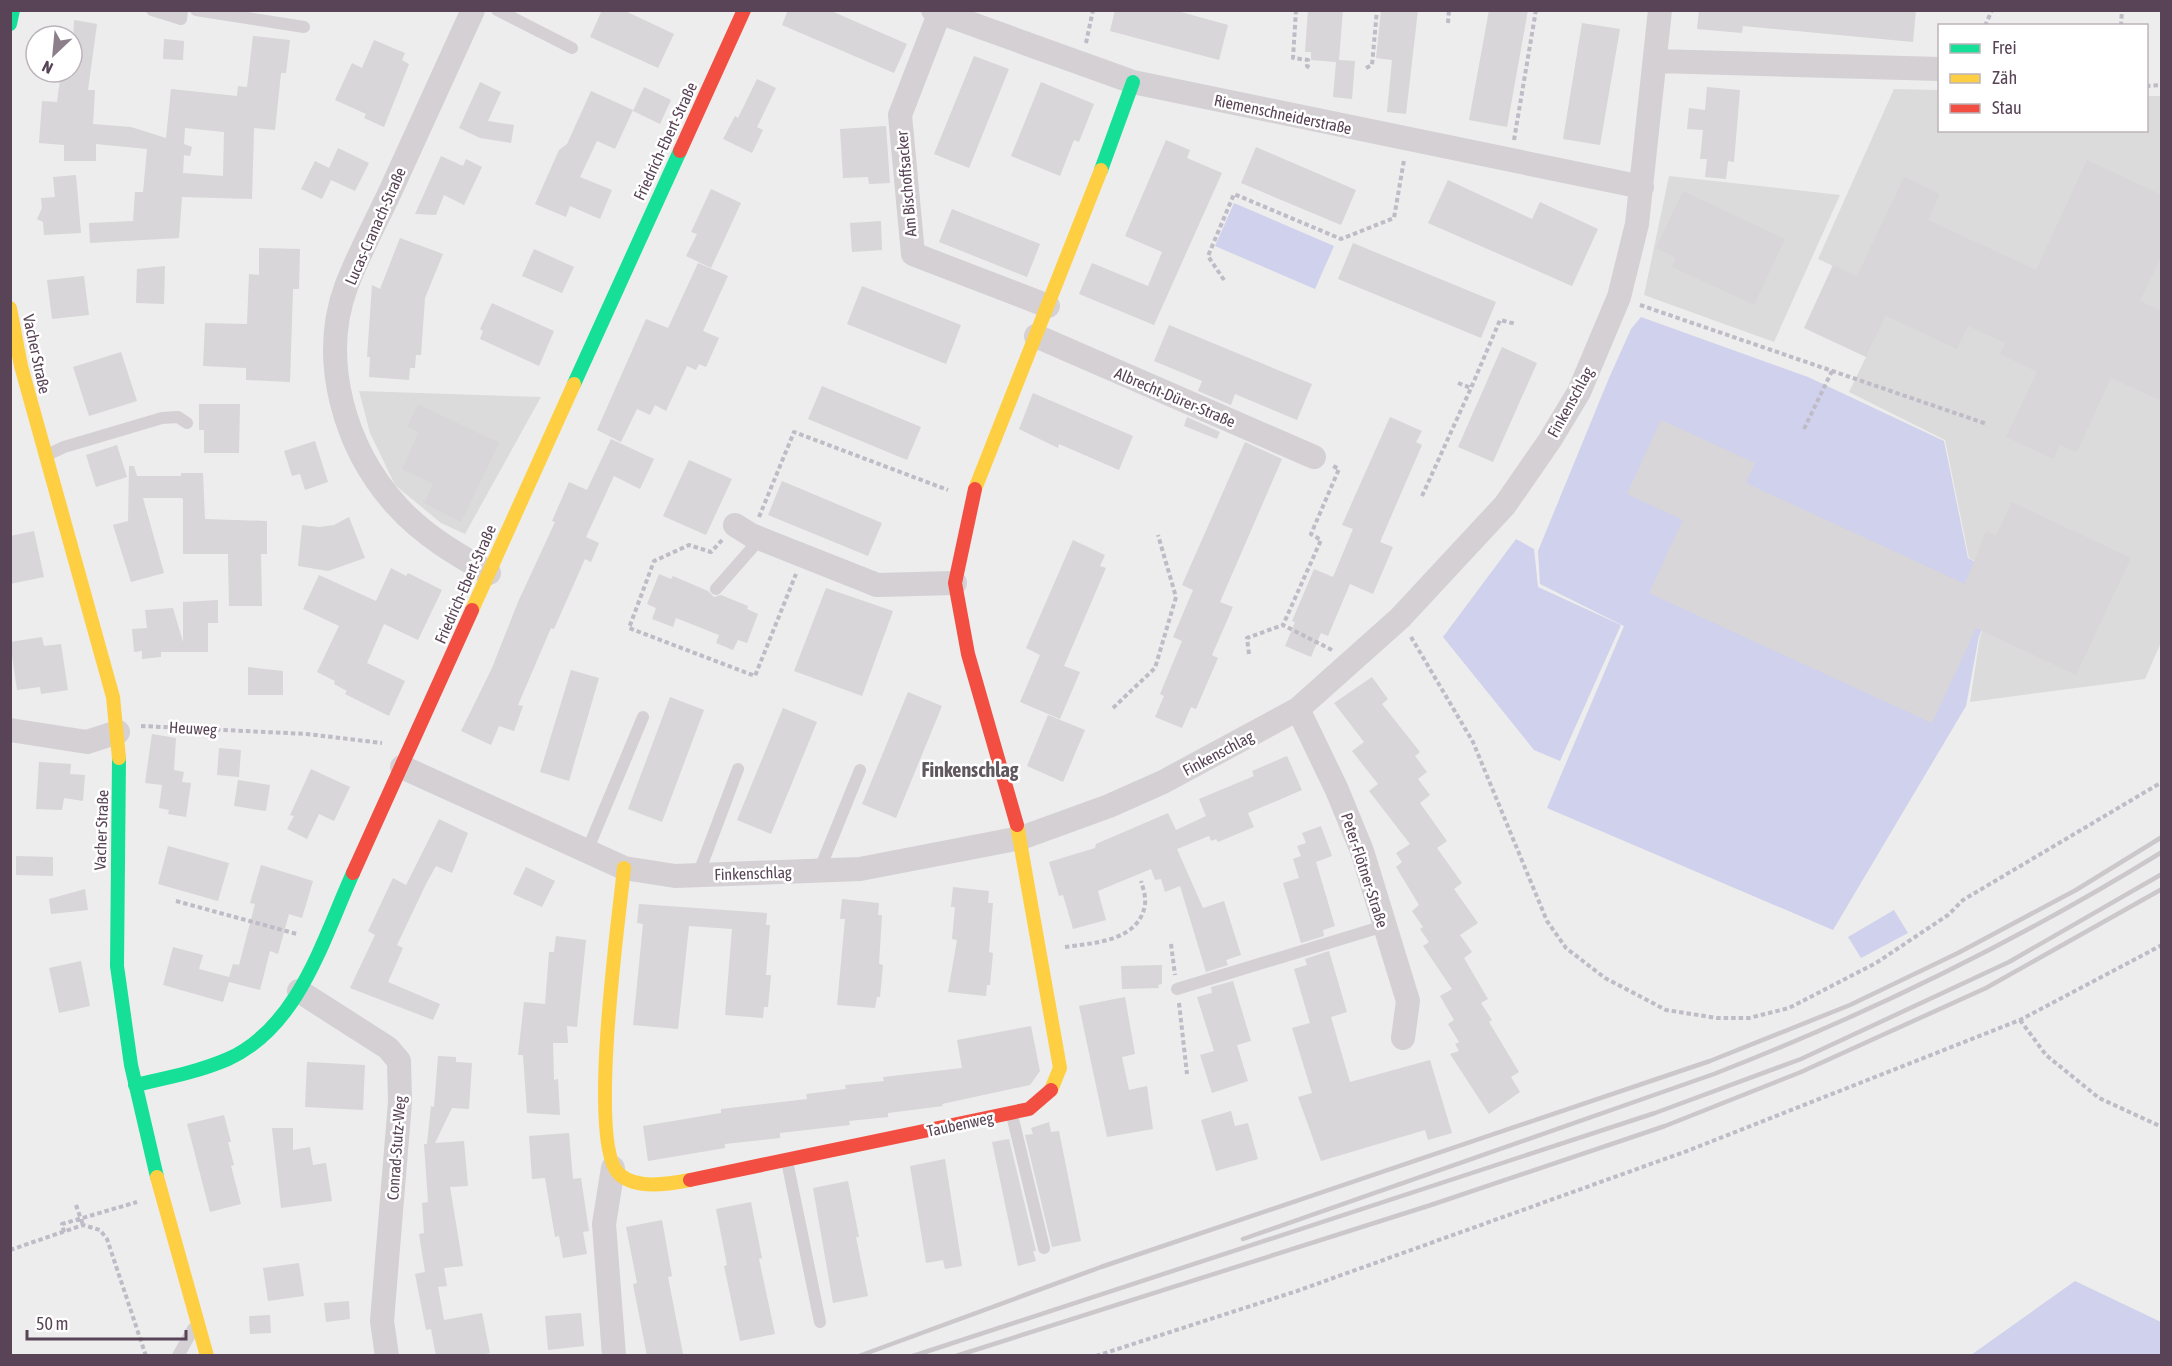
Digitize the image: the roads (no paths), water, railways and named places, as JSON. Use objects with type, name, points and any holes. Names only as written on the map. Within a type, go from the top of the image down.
[{"type":"street","points":[[10,24],[13,10]]},
{"type":"street","name":"Lucas-Cranach-Straße","points":[[472,10],[346,289],[334,355],[344,412],[357,447],[380,484],[398,507],[438,542],[489,573]]},
{"type":"street","name":"Friedrich-Ebert-Straße","points":[[135,1085],[186,1073],[241,1055],[273,1029],[300,991],[744,10]]},
{"type":"street","name":"Finkenschlag","points":[[402,767],[624,868],[675,876],[860,869],[1021,838],[1109,806],[1163,782],[1298,709],[1354,662],[1400,618],[1505,505],[1550,440],[1579,392],[1619,297],[1637,224],[1660,10]]},
{"type":"street","name":"Riemenschneiderstraße","points":[[936,12],[1133,82],[1408,141],[1642,187]]},
{"type":"street","name":"Am Bischoffsacker","points":[[936,12],[900,115],[913,254],[1048,306]]},
{"type":"street","points":[[1656,61],[1938,69]]},
{"type":"street","points":[[1021,838],[968,654],[955,583],[959,549],[971,499],[1120,123],[1133,82]]},
{"type":"street","name":"Vacher Straße","points":[[10,308],[21,366],[107,670],[118,732],[120,813],[116,885],[116,962],[125,1045],[207,1356]]},
{"type":"street","name":"Albrecht-Dürer-Straße","points":[[1036,336],[1314,457]]},
{"type":"street","points":[[748,533],[877,585],[955,583]]},
{"type":"street","name":"Peter-Flötner-Straße","points":[[1298,709],[1337,790],[1362,851],[1408,1001],[1403,1038]]},
{"type":"street","points":[[10,730],[87,742],[118,732]]},
{"type":"street","name":"Taubenweg","points":[[613,1168],[622,1178],[646,1184],[675,1183],[1029,1109],[1046,1099],[1056,1084],[1060,1068],[1021,838]]},
{"type":"street","points":[[614,1356],[604,1224],[613,1168],[606,1139],[607,1041],[624,868]]},
{"type":"street","name":"Conrad-Stutz-Weg","points":[[300,991],[388,1048],[399,1061],[400,1102],[382,1321],[387,1356]]},
{"type":"lane","points":[[152,10],[181,19],[182,10]]},
{"type":"lane","points":[[196,10],[304,27]]},
{"type":"lane","points":[[497,10],[572,48]]},
{"type":"lane","points":[[46,456],[64,447],[162,418],[178,417],[187,423]]},
{"type":"lane","points":[[716,589],[748,533]]},
{"type":"lane","points":[[587,851],[643,717]]},
{"type":"lane","points":[[698,875],[738,769]]},
{"type":"lane","points":[[819,871],[860,770]]},
{"type":"lane","points":[[1177,989],[1384,926]]},
{"type":"lane","points":[[1011,1113],[1044,1248]]},
{"type":"lane","points":[[786,1160],[820,1322]]},
{"type":"lane","points":[[178,1356],[197,1320]]},
{"type":"railway","points":[[859,1356],[1101,1267],[1710,1061],[1850,1005],[1958,953],[2076,890],[2162,837]]},
{"type":"railway","points":[[1243,1239],[1714,1074],[1772,1051],[1943,974],[2053,916],[2162,852]]},
{"type":"railway","points":[[913,1356],[1655,1113],[1801,1059],[2009,962],[2162,874]]},
{"type":"railway","points":[[956,1356],[1431,1205],[1665,1126],[1801,1072],[1986,988],[2162,889]]},
{"type":"district","name":"Finkenschlag","points":[[970,769]]}]
